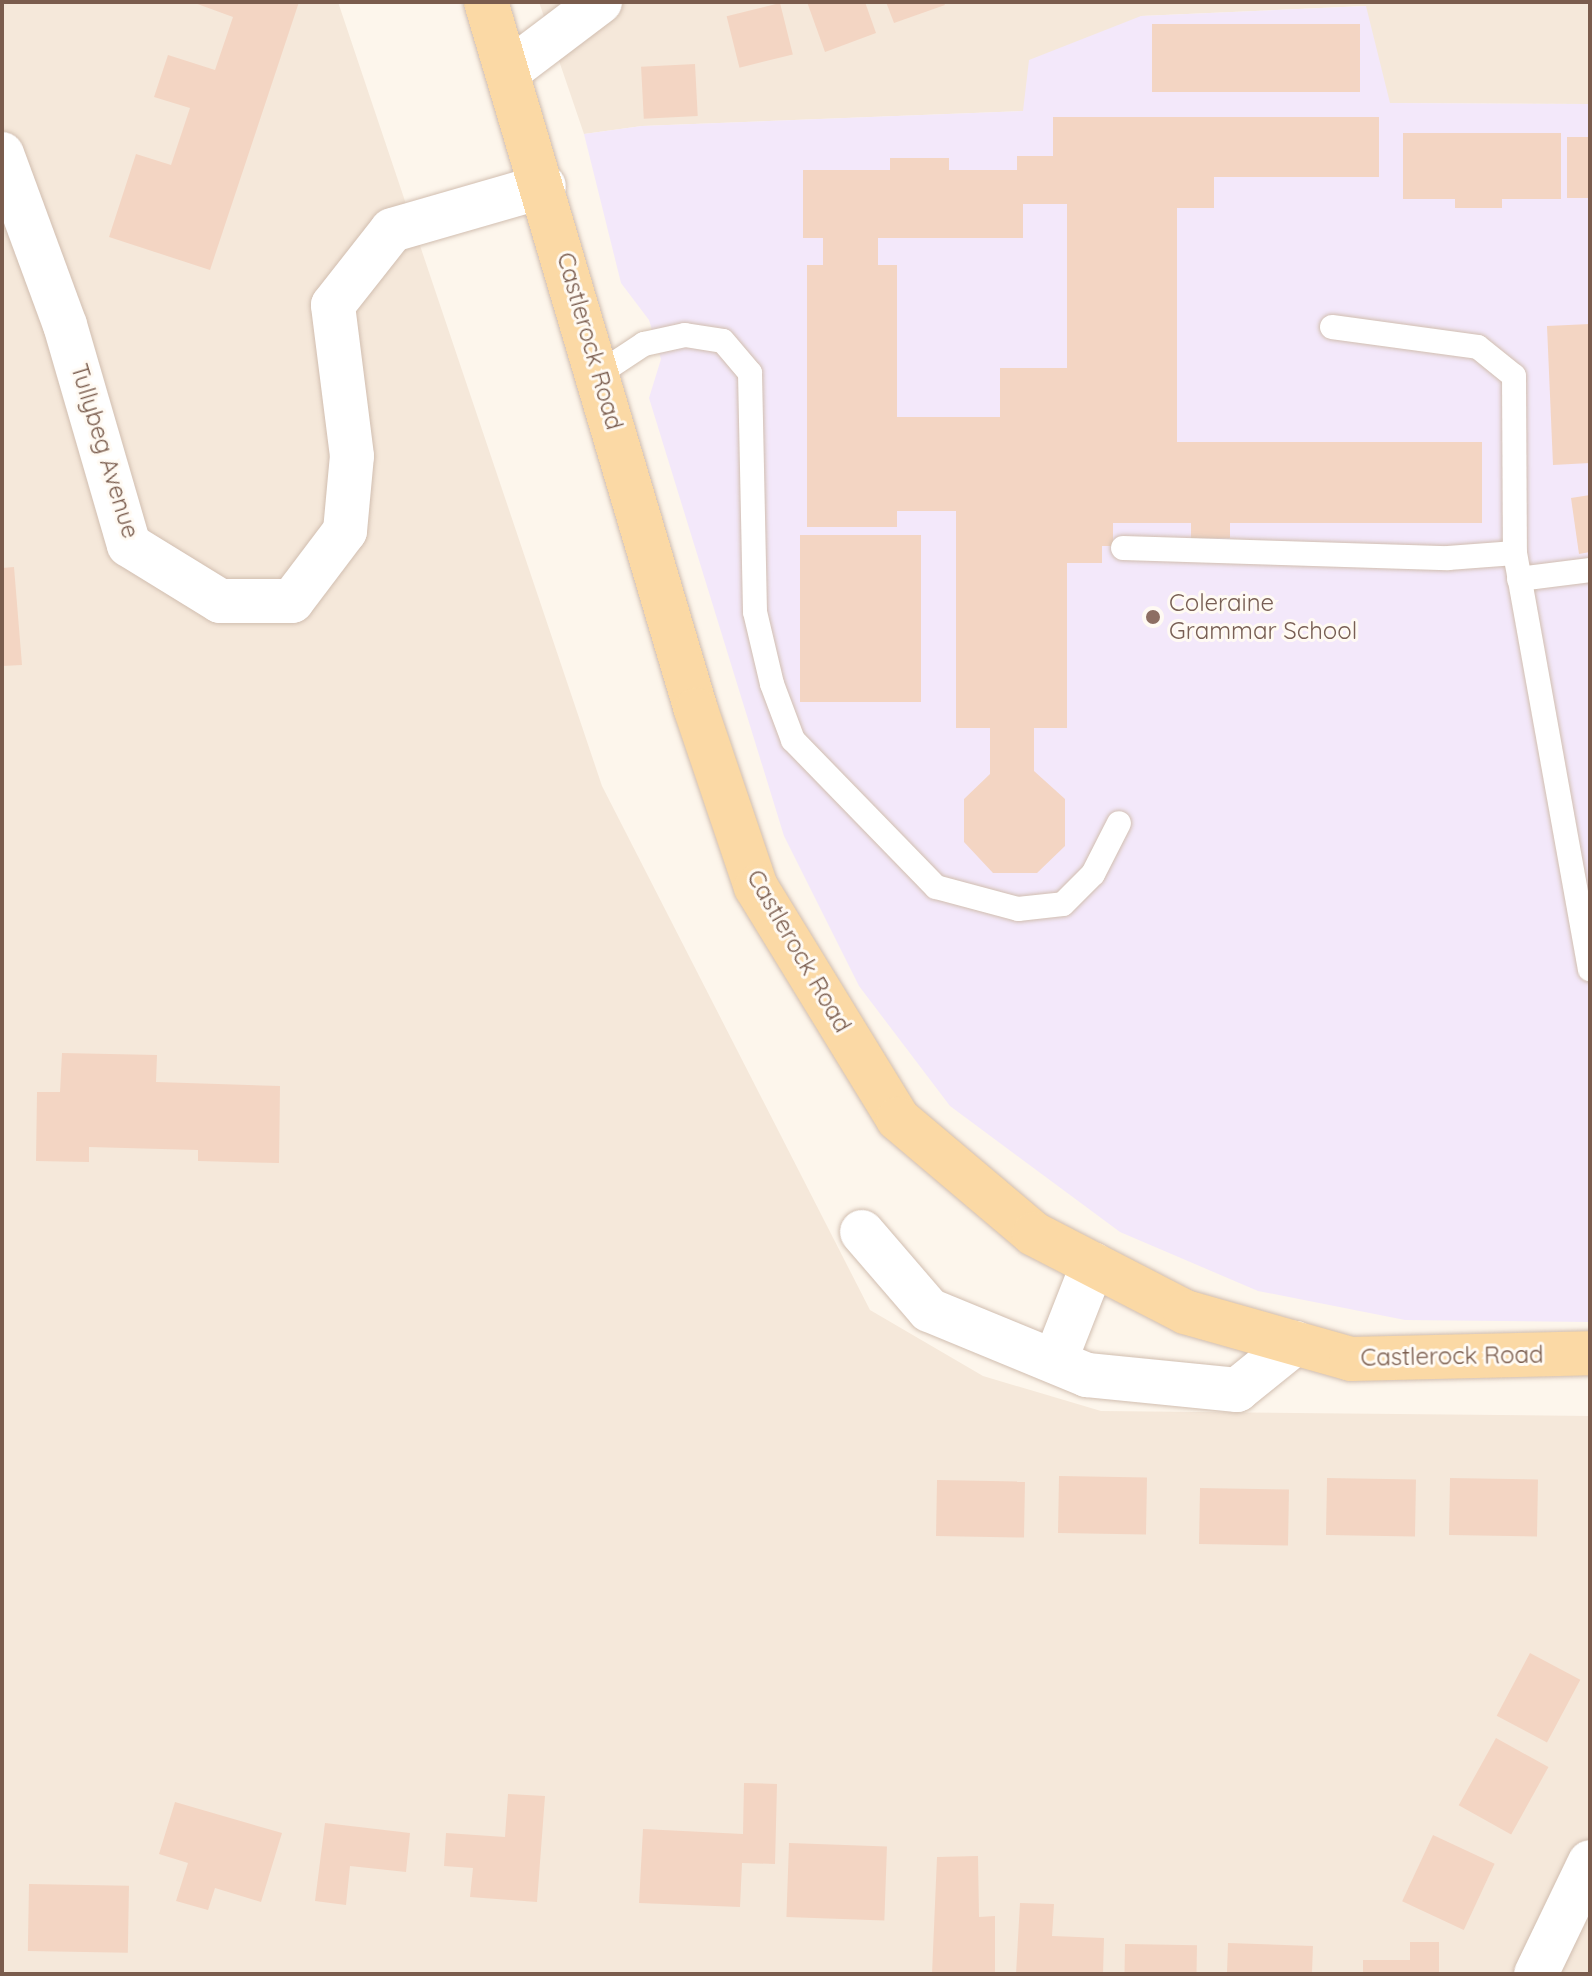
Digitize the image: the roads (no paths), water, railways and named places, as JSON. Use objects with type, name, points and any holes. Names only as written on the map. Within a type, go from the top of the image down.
[{"type":"main road","name":"Castlerock Road","points":[[486,2],[510,70],[600,373],[696,710],[756,887],[898,1119],[1034,1234],[1185,1312],[1351,1359],[1590,1353]]},
{"type":"street","points":[[510,70],[578,8]]},
{"type":"street","name":"Tullybeg Avenue","points":[[2,154],[65,325],[129,545],[220,601],[292,601],[345,531],[352,456],[333,305],[392,230],[544,186]]},
{"type":"street","points":[[862,1232],[929,1310],[1087,1375],[1237,1390],[1295,1343]]},
{"type":"street","points":[[1055,1361],[1093,1264]]},
{"type":"street","points":[[1536,1974],[1590,1862]]},
{"type":"lane","points":[[1332,327],[1478,347],[1514,376],[1515,553],[1590,969]]},
{"type":"lane","points":[[600,373],[644,344],[685,335],[723,341],[750,373],[755,612],[772,684],[793,740],[936,887],[1018,909],[1063,904],[1093,874],[1119,823]]},
{"type":"lane","points":[[1123,548],[1448,558],[1515,553]]},
{"type":"lane","points":[[1519,579],[1590,570]]},
{"type":"place","name":"Coleraine Grammar School","points":[[1153,617]]}]
